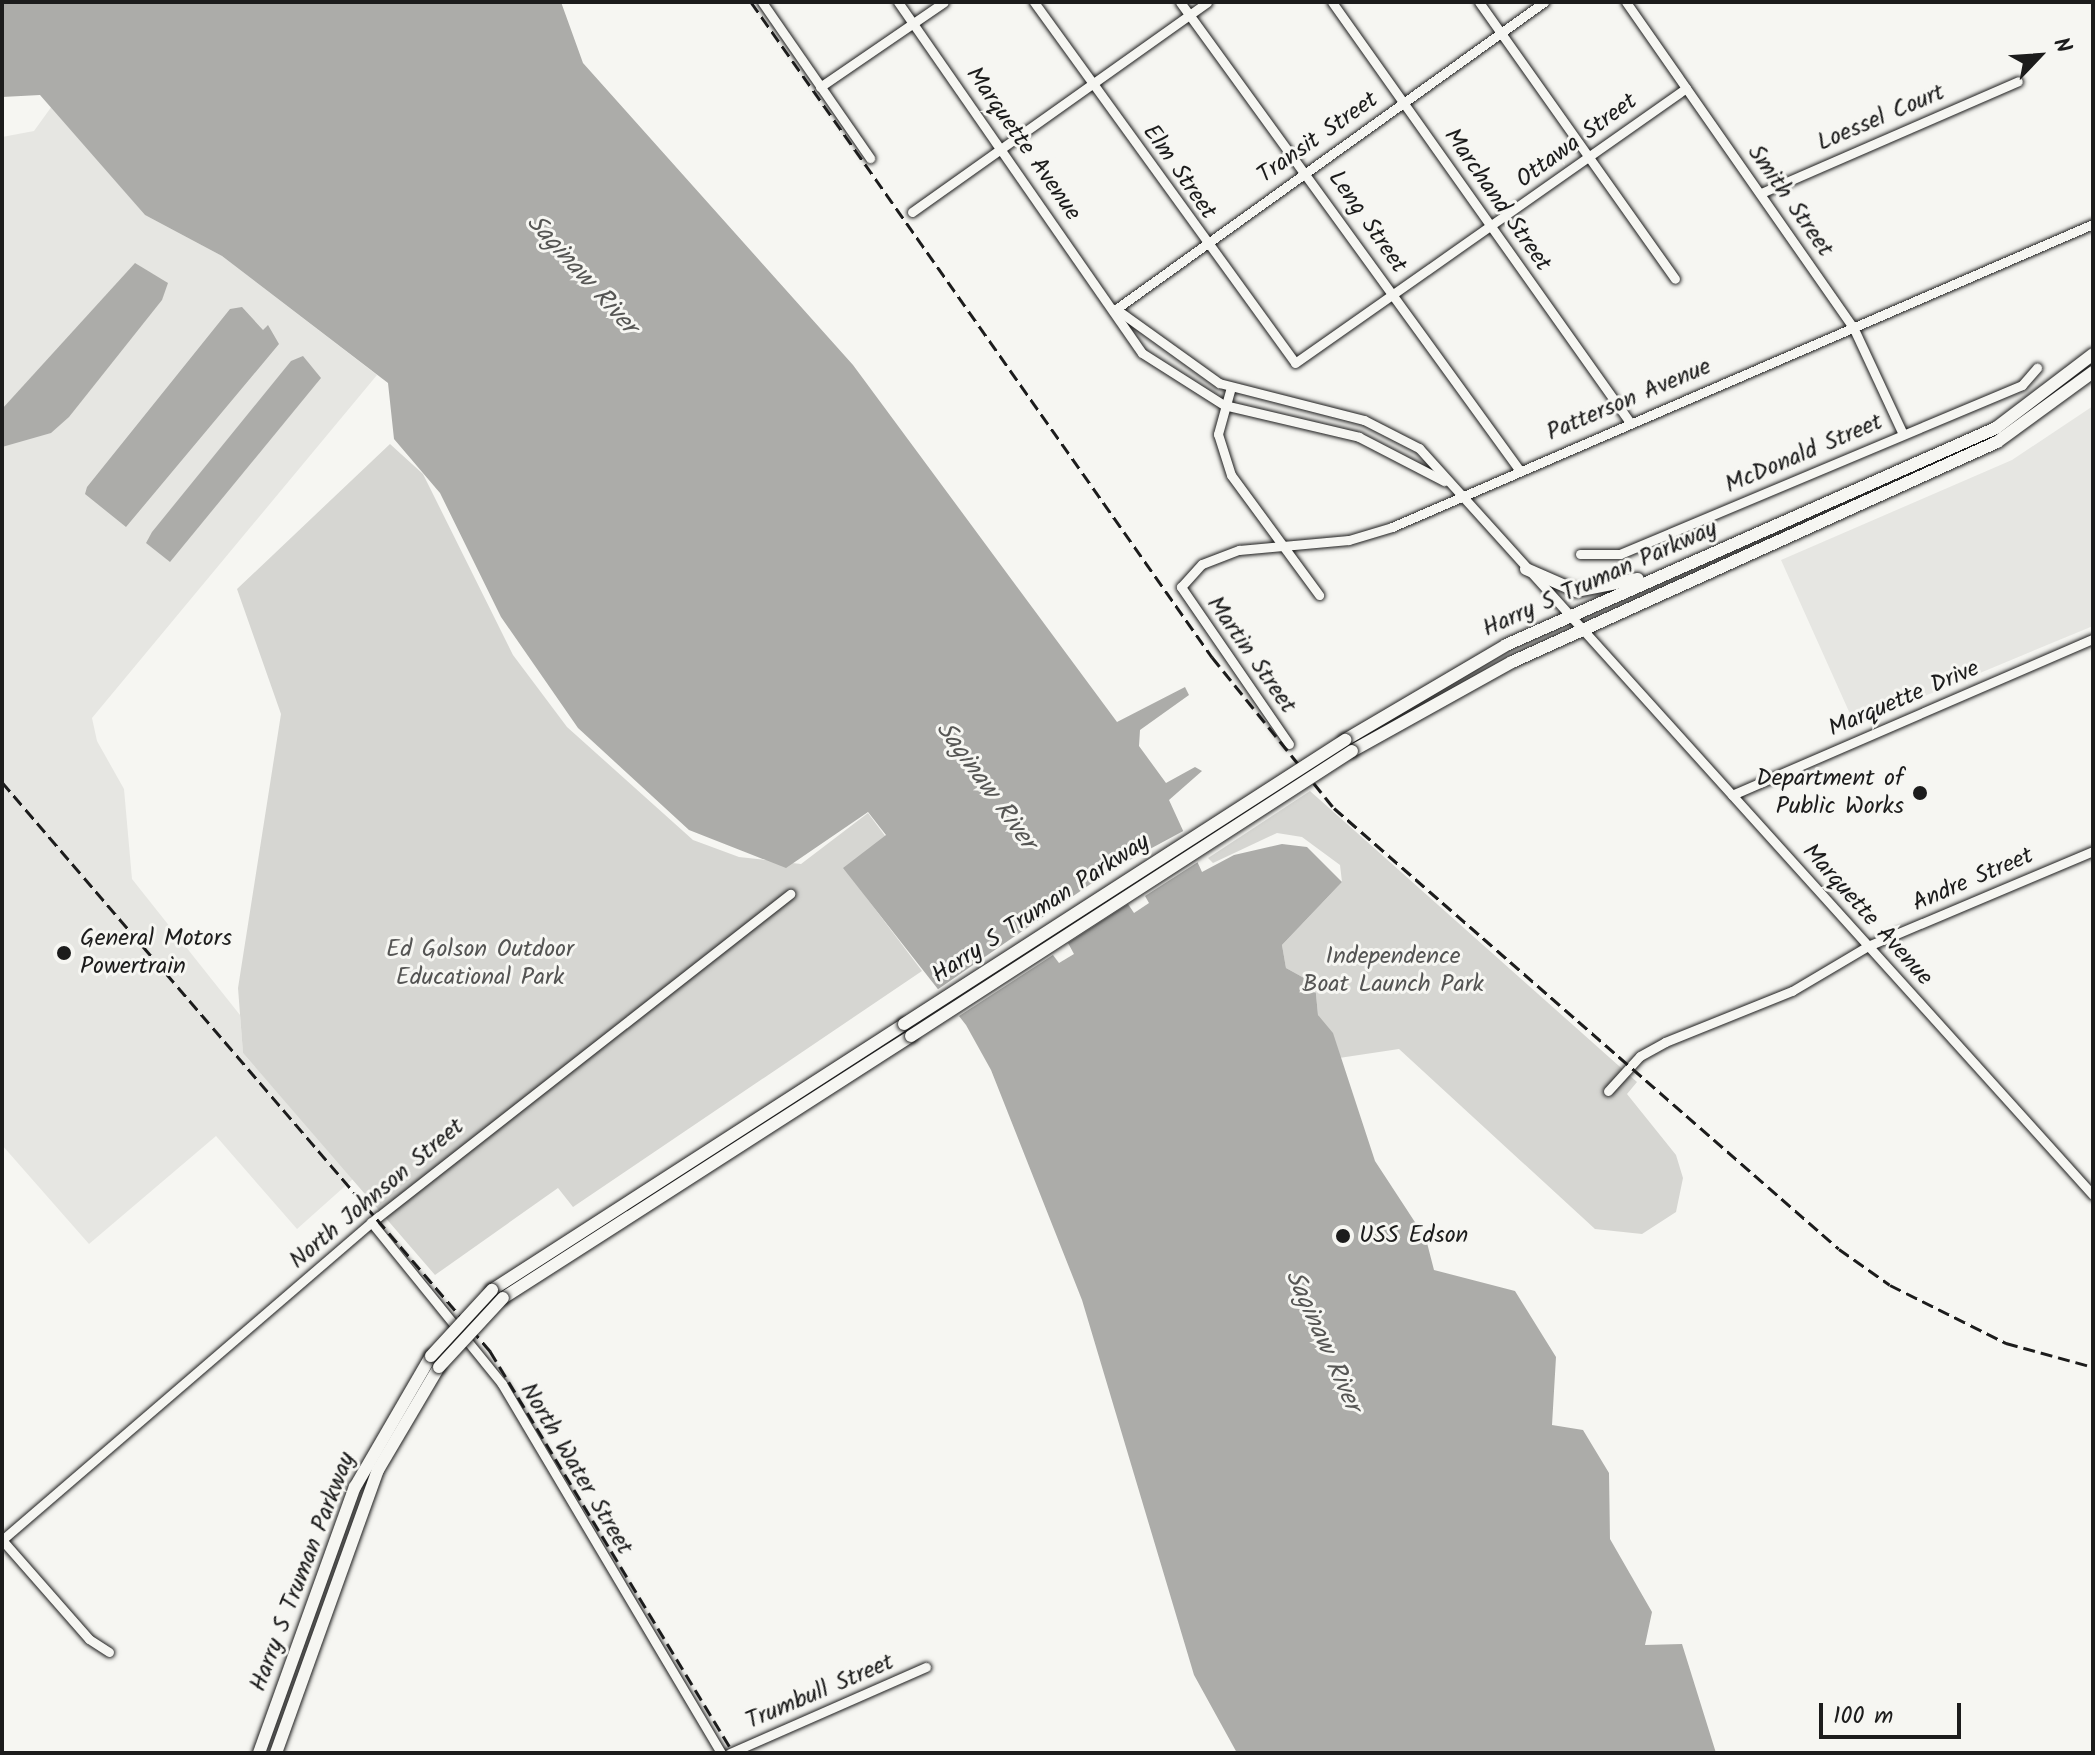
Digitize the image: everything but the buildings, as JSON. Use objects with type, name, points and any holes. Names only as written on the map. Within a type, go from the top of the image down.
[{"type":"main road","name":"Harry S Truman Parkway","points":[[259,1753],[349,1499],[431,1356],[492,1290],[907,1030],[1348,746],[1446,675],[1661,575],[1972,440],[2037,402],[2093,354]]},
{"type":"main road","name":"Harry S Truman Parkway","points":[[1348,746],[1581,631],[1997,442],[2093,372]]},
{"type":"main road","points":[[1526,569],[1586,591],[1661,575]]},
{"type":"main road","name":"Harry S Truman Parkway","points":[[276,1753],[378,1470],[439,1367],[503,1298],[907,1030]]},
{"type":"street","points":[[762,2],[870,158]]},
{"type":"street","name":"Marquette Avenue","points":[[898,2],[1116,309],[1142,353],[1224,405],[1359,437],[1449,483]]},
{"type":"street","points":[[820,87],[944,2]]},
{"type":"street","name":"Elm Street","points":[[1034,2],[1205,243],[1295,363]]},
{"type":"street","name":"Leng Street","points":[[1180,2],[1307,170],[1518,468]]},
{"type":"street","points":[[912,212],[1207,2]]},
{"type":"street","name":"Marchand Street","points":[[1332,2],[1629,421]]},
{"type":"street","points":[[1479,2],[1675,279]]},
{"type":"street","name":"Transit Street","points":[[1116,309],[1544,2]]},
{"type":"street","name":"Smith Street","points":[[1626,2],[1853,327],[1903,434]]},
{"type":"street","name":"Loessel Court","points":[[1761,193],[2018,81]]},
{"type":"street","name":"Ottawa Street","points":[[1295,363],[1686,88]]},
{"type":"street","name":"Patterson Avenue","points":[[1181,587],[1220,556],[1288,549],[1392,527],[1518,468],[2093,224]]},
{"type":"street","name":"Marquette Avenue","points":[[1116,309],[1175,358],[1231,387],[1380,426],[1419,448],[1568,617],[2093,1195]]},
{"type":"street","name":"McDonald Street","points":[[1580,554],[1620,554],[2022,385],[2037,368]]},
{"type":"street","points":[[1231,387],[1218,434],[1231,475],[1319,595]]},
{"type":"street","name":"Martin Street","points":[[1181,587],[1289,744]]},
{"type":"street","name":"Marquette Drive","points":[[1732,795],[2093,639]]},
{"type":"street","name":"Andre Street","points":[[1608,1091],[1652,1048],[1792,991],[1868,946],[2093,851]]},
{"type":"street","name":"North Johnson Street","points":[[2,1540],[371,1222],[790,894]]},
{"type":"street","name":"North Water Street","points":[[371,1222],[502,1384],[721,1753]]},
{"type":"street","points":[[2,1540],[89,1639],[109,1652]]},
{"type":"street","name":"Trumbull Street","points":[[730,1753],[926,1667]]},
{"type":"shaded area","name":"General Motors Powertrain","points":[[52,106],[145,215],[222,256],[377,375],[92,718],[97,741],[124,789],[132,879],[240,1015],[243,1053],[353,1179],[297,1229],[216,1136],[89,1244],[2,1145],[2,137],[34,131]]},
{"type":"shaded area","points":[[2093,406],[2093,626],[1855,725],[1781,560],[2012,460]]},
{"type":"green space","name":"Ed Golson Outdoor Educational Park","points":[[390,444],[423,474],[513,655],[567,727],[693,840],[739,857],[801,864],[868,813],[886,837],[844,868],[922,971],[573,1207],[558,1188],[435,1275],[243,1053],[238,988],[281,714],[237,589]]},
{"type":"green space","name":"Independence Boat Launch Park","points":[[1310,791],[1637,1082],[1627,1094],[1676,1155],[1683,1178],[1676,1212],[1642,1234],[1595,1229],[1399,1049],[1339,1058],[1318,1015],[1315,984],[1286,968],[1282,945],[1342,882],[1340,865],[1302,837],[1277,833],[1213,863],[1208,858]]},
{"type":"water","name":"Saginaw River","points":[[2,2],[561,2],[583,63],[853,365],[1117,722],[1185,687],[1189,695],[1140,730],[1139,746],[1166,783],[1195,767],[1202,771],[1169,800],[1202,872],[1234,855],[1282,844],[1307,847],[1342,882],[1282,945],[1286,968],[1315,984],[1318,1015],[1333,1033],[1375,1161],[1426,1239],[1434,1270],[1515,1291],[1556,1357],[1552,1425],[1583,1430],[1609,1473],[1610,1539],[1652,1612],[1645,1645],[1682,1644],[1716,1753],[1237,1753],[1194,1675],[1082,1300],[991,1070],[966,1025],[843,868],[886,835],[868,812],[786,868],[689,830],[578,728],[501,617],[440,493],[394,439],[388,383],[222,256],[145,215],[40,95],[2,97]]},
{"type":"water","points":[[135,263],[168,283],[162,300],[69,417],[51,433],[2,447],[2,409]]},
{"type":"water","points":[[242,307],[263,330],[268,325],[279,344],[126,527],[85,494],[87,487],[230,309]]},
{"type":"water","points":[[303,356],[321,378],[170,562],[146,543],[152,532],[291,361]]},
{"type":"pier","points":[[1187,829],[1201,860],[1145,896],[1149,903],[1134,913],[1128,904],[1068,943],[1074,954],[1059,963],[1053,955],[956,1018],[934,992],[1111,870]]},
{"type":"railway","points":[[751,2],[1212,657],[1334,808],[1839,1249],[1890,1285],[2006,1343],[2093,1367]]},
{"type":"railway","points":[[2,782],[490,1351],[733,1753]]},
{"type":"place","name":"Department of Public Works","points":[[1920,793]]},
{"type":"place","name":"General Motors Powertrain","points":[[64,953]]},
{"type":"place","name":"USS Edson","points":[[1343,1236]]}]
